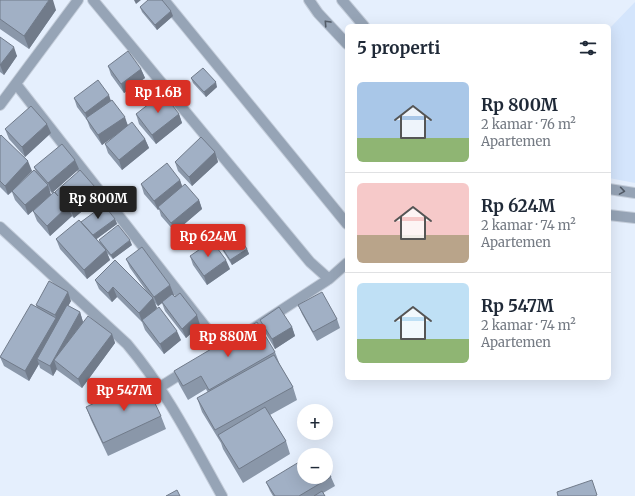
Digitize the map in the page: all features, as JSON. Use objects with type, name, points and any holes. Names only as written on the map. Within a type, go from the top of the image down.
[{"type":"street","points":[[0,105],[78,0]]},
{"type":"street","points":[[93,0],[310,262],[329,279]]},
{"type":"street","points":[[164,0],[345,222]]},
{"type":"street","points":[[309,0],[318,13],[345,42]]},
{"type":"street","points":[[342,0],[362,24]]},
{"type":"street","points":[[16,84],[222,348]]},
{"type":"street","points":[[611,189],[635,193]]},
{"type":"street","points":[[611,215],[635,218]]},
{"type":"street","points":[[0,227],[127,344],[160,387],[222,496]]},
{"type":"street","points":[[241,336],[329,279],[345,265]]},
{"type":"street","points":[[160,387],[197,364]]},
{"type":"shaded area","points":[[635,2],[635,183],[611,178],[611,27]]},
{"type":"building","points":[[0,0],[49,0],[24,36],[0,19]]},
{"type":"building","points":[[148,0],[162,0],[171,11],[155,25],[140,7]]},
{"type":"building","points":[[0,37],[14,47],[0,65]]},
{"type":"building","points":[[128,51],[141,69],[121,84],[108,66]]},
{"type":"building","points":[[203,68],[216,82],[204,92],[191,78]]},
{"type":"building","points":[[98,80],[109,95],[85,113],[74,98]]},
{"type":"building","points":[[163,93],[179,114],[152,135],[136,114]]},
{"type":"building","points":[[112,100],[125,117],[98,135],[86,118]]},
{"type":"building","points":[[31,106],[47,124],[22,147],[5,129]]},
{"type":"building","points":[[132,122],[145,139],[119,160],[105,144]]},
{"type":"building","points":[[1,135],[28,161],[5,186],[0,181]]},
{"type":"building","points":[[201,137],[215,152],[189,177],[175,162]]},
{"type":"building","points":[[62,144],[75,160],[48,183],[34,167]]},
{"type":"building","points":[[167,163],[180,180],[154,201],[141,184]]},
{"type":"building","points":[[34,170],[48,185],[25,205],[12,191]]},
{"type":"building","points":[[80,170],[95,187],[70,209],[68,206],[47,226],[33,211],[54,192],[58,196],[55,192]]},
{"type":"building","points":[[185,184],[199,200],[171,223],[158,207]]},
{"type":"building","points":[[104,205],[115,219],[93,235],[81,222]]},
{"type":"building","points":[[79,220],[106,250],[84,270],[56,239]]},
{"type":"building","points":[[118,225],[130,240],[111,255],[99,240]]},
{"type":"building","points":[[236,232],[247,249],[230,260],[219,243]]},
{"type":"building","points":[[212,241],[226,260],[204,276],[190,256]]},
{"type":"building","points":[[142,247],[170,285],[154,297],[126,259]]},
{"type":"building","points":[[115,260],[153,298],[139,313],[113,287],[108,293],[95,280]]},
{"type":"building","points":[[49,281],[68,292],[55,315],[36,305]]},
{"type":"building","points":[[322,292],[337,319],[313,332],[298,305]]},
{"type":"building","points":[[180,293],[197,315],[182,329],[162,302],[172,294],[175,297]]},
{"type":"building","points":[[31,304],[56,318],[25,371],[0,357]]},
{"type":"building","points":[[67,305],[80,312],[50,366],[37,359]]},
{"type":"building","points":[[159,307],[177,331],[160,344],[142,320]]},
{"type":"building","points":[[279,307],[292,327],[272,339],[260,320]]},
{"type":"building","points":[[88,316],[112,334],[78,379],[54,360]]},
{"type":"building","points":[[257,322],[275,352],[209,390],[201,376],[183,386],[174,371]]},
{"type":"building","points":[[274,355],[293,387],[215,430],[197,398]]},
{"type":"building","points":[[144,380],[161,416],[103,443],[86,407]]},
{"type":"building","points":[[265,407],[286,441],[239,469],[218,435]]},
{"type":"building","points":[[297,463],[297,484],[319,484],[299,496],[275,496],[266,482]]},
{"type":"building","points":[[592,480],[597,495],[595,496],[558,496],[557,492]]},
{"type":"building","points":[[177,490],[180,496],[166,496]]},
{"type":"building","points":[[322,491],[325,496],[314,496]]}]
